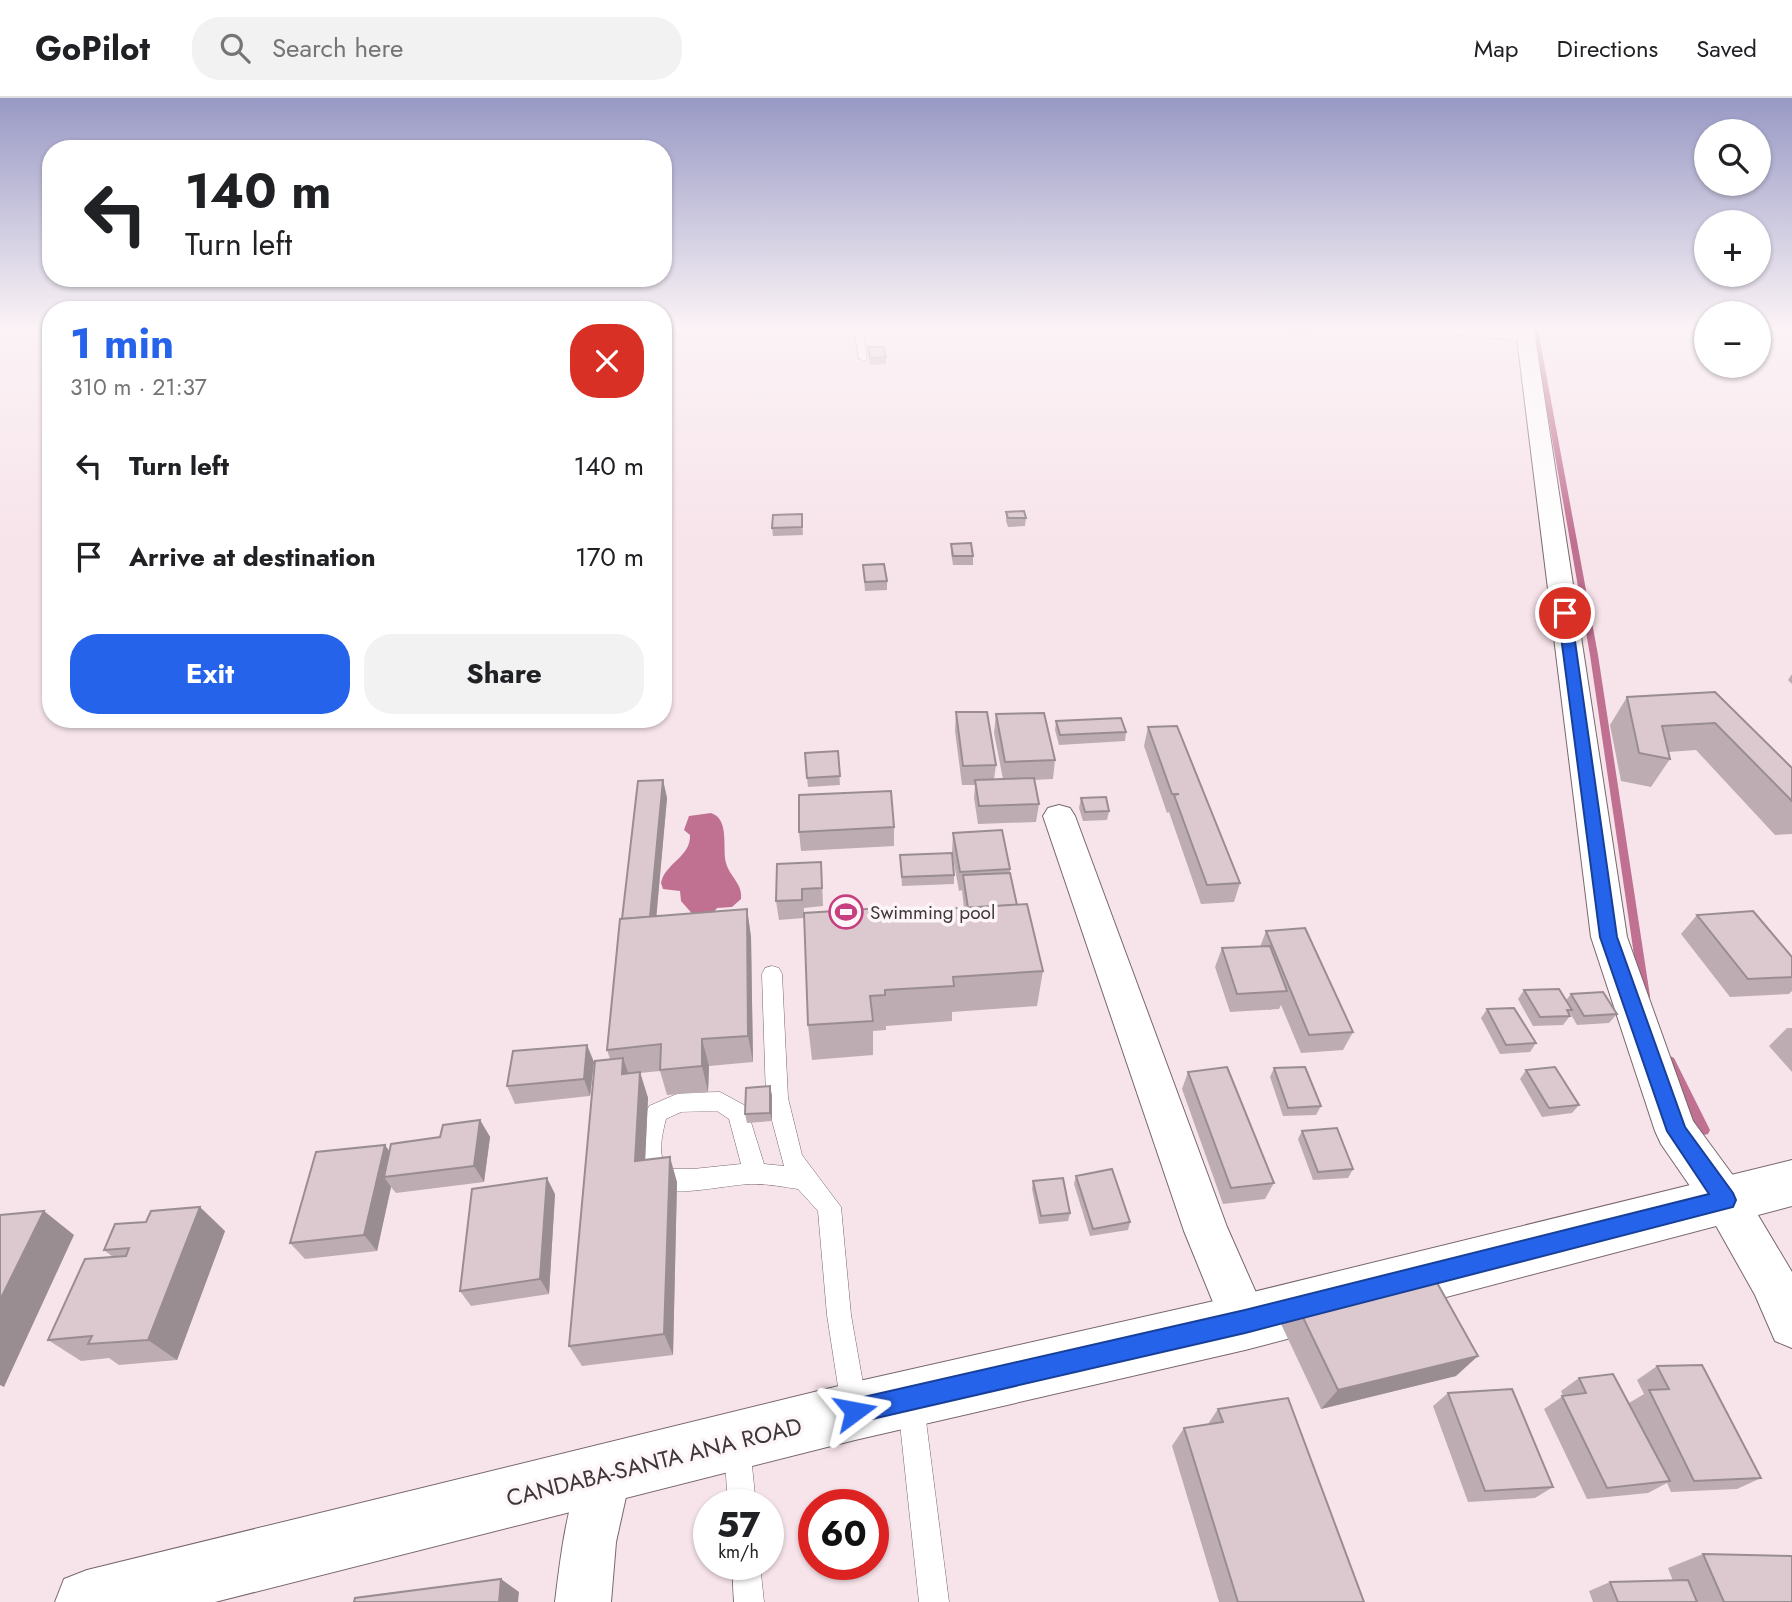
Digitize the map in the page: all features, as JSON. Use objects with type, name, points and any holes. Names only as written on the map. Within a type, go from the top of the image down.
[{"type":"main road","name":"CANDABA-SANTA ANA ROAD","points":[[87,1602],[855,1411],[1245,1322],[1792,1184]]},
{"type":"street","points":[[1535,400],[1609,937],[1676,1131],[1725,1200],[1771,1279],[1792,1324]]},
{"type":"street","points":[[1059,816],[1206,1231],[1245,1322]]},
{"type":"street","points":[[583,1602],[589,1542],[605,1474]]},
{"type":"lane","points":[[772,974],[777,1098],[792,1158],[804,1180],[829,1207],[839,1315],[855,1411]]},
{"type":"lane","points":[[755,1173],[738,1112],[720,1101],[679,1103],[657,1113],[649,1141],[652,1169],[661,1179],[693,1180],[755,1173],[804,1180]]},
{"type":"lane","points":[[911,1398],[934,1602]]},
{"type":"lane","points":[[736,1441],[740,1489]]},
{"type":"lane","points":[[748,1580],[750,1602]]},
{"type":"shaded area","points":[[711,813],[721,821],[726,863],[740,889],[741,899],[732,907],[717,908],[710,917],[696,918],[681,901],[680,891],[663,889],[661,883],[667,870],[682,855],[689,843],[690,835],[684,830],[689,816]]},
{"type":"building","points":[[1024,511],[1026,518],[1008,518],[1006,512]]},
{"type":"building","points":[[802,514],[802,527],[772,528],[773,515]]},
{"type":"building","points":[[971,543],[973,556],[953,556],[951,544]]},
{"type":"building","points":[[884,564],[887,581],[865,582],[863,565]]},
{"type":"building","points":[[1715,692],[1792,768],[1792,801],[1715,723],[1662,726],[1670,759],[1639,753],[1627,697]]},
{"type":"building","points":[[956,712],[987,712],[996,765],[963,766]]},
{"type":"building","points":[[1044,713],[1055,760],[1005,762],[996,714]]},
{"type":"building","points":[[1121,718],[1126,732],[1060,735],[1056,721]]},
{"type":"building","points":[[1177,726],[1240,883],[1207,885],[1174,795],[1179,794],[1172,794],[1148,727]]},
{"type":"building","points":[[838,751],[840,776],[807,778],[805,753]]},
{"type":"building","points":[[1034,778],[1039,804],[979,806],[975,780]]},
{"type":"building","points":[[663,780],[650,917],[622,919],[638,781]]},
{"type":"building","points":[[891,791],[894,827],[799,832],[799,795]]},
{"type":"building","points":[[1106,797],[1109,811],[1085,812],[1081,798]]},
{"type":"building","points":[[1002,830],[1010,869],[960,872],[953,833]]},
{"type":"building","points":[[952,853],[954,875],[902,877],[900,855]]},
{"type":"building","points":[[821,862],[822,888],[802,889],[802,900],[776,901],[777,864]]},
{"type":"building","points":[[1010,873],[1017,905],[968,908],[963,875]]},
{"type":"building","points":[[1027,904],[1043,971],[953,977],[954,986],[885,990],[885,995],[870,996],[873,1021],[808,1025],[804,913],[882,908],[882,913]]},
{"type":"building","points":[[747,909],[748,1036],[702,1039],[702,1066],[660,1070],[661,1044],[607,1050],[620,919]]},
{"type":"building","points":[[1753,911],[1792,957],[1792,977],[1748,979],[1697,915]]},
{"type":"building","points":[[1305,928],[1353,1032],[1309,1035],[1266,931]]},
{"type":"building","points":[[1270,946],[1287,991],[1237,994],[1222,948]]},
{"type":"building","points":[[1559,989],[1572,1010],[1567,1010],[1570,1016],[1540,1017],[1524,990]]},
{"type":"building","points":[[1603,992],[1617,1014],[1584,1016],[1571,994]]},
{"type":"building","points":[[1514,1008],[1536,1043],[1506,1045],[1487,1009]]},
{"type":"building","points":[[587,1045],[584,1079],[507,1086],[513,1051]]},
{"type":"building","points":[[623,1058],[622,1074],[640,1072],[635,1161],[670,1157],[664,1334],[569,1346],[595,1061]]},
{"type":"building","points":[[1227,1067],[1274,1183],[1231,1188],[1188,1072]]},
{"type":"building","points":[[1305,1067],[1321,1106],[1288,1108],[1274,1068]]},
{"type":"building","points":[[1555,1067],[1579,1105],[1549,1108],[1526,1070]]},
{"type":"building","points":[[770,1086],[770,1113],[745,1114],[746,1088]]},
{"type":"building","points":[[480,1120],[474,1166],[384,1177],[391,1144],[440,1137],[443,1125]]},
{"type":"building","points":[[1337,1128],[1353,1169],[1318,1172],[1302,1131]]},
{"type":"building","points":[[385,1145],[364,1235],[290,1243],[316,1152]]},
{"type":"building","points":[[1112,1169],[1130,1222],[1093,1229],[1076,1176]]},
{"type":"building","points":[[547,1178],[540,1279],[460,1291],[472,1189]]},
{"type":"building","points":[[1063,1178],[1070,1213],[1041,1216],[1033,1181]]},
{"type":"building","points":[[200,1207],[148,1340],[88,1344],[92,1336],[48,1340],[85,1259],[126,1256],[129,1248],[104,1250],[115,1224],[146,1222],[151,1211]]},
{"type":"building","points":[[44,1211],[0,1300],[0,1215]]},
{"type":"building","points":[[1431,1272],[1478,1356],[1338,1390],[1296,1303]]},
{"type":"building","points":[[1702,1365],[1761,1478],[1694,1481],[1649,1390],[1669,1389],[1657,1366]]},
{"type":"building","points":[[1613,1374],[1670,1481],[1607,1488],[1562,1396],[1586,1393],[1579,1378]]},
{"type":"building","points":[[1512,1389],[1553,1487],[1485,1491],[1448,1393]]},
{"type":"building","points":[[1288,1398],[1364,1602],[1238,1602],[1184,1428],[1223,1422],[1218,1409]]},
{"type":"building","points":[[1703,1554],[1792,1556],[1792,1602],[1724,1602]]},
{"type":"building","points":[[501,1579],[499,1602],[354,1602],[355,1598]]},
{"type":"building","points":[[1688,1580],[1697,1602],[1618,1602],[1610,1582]]},
{"type":"waterway","points":[[1548,400],[1594,655],[1645,996]]},
{"type":"waterway","points":[[1670,1061],[1704,1130]]},
{"type":"place","name":"Swimming pool","points":[[846,912]]},
{"type":"route","points":[[855,1411],[1245,1322],[1725,1200],[1676,1131],[1609,937],[1565,613]]}]
